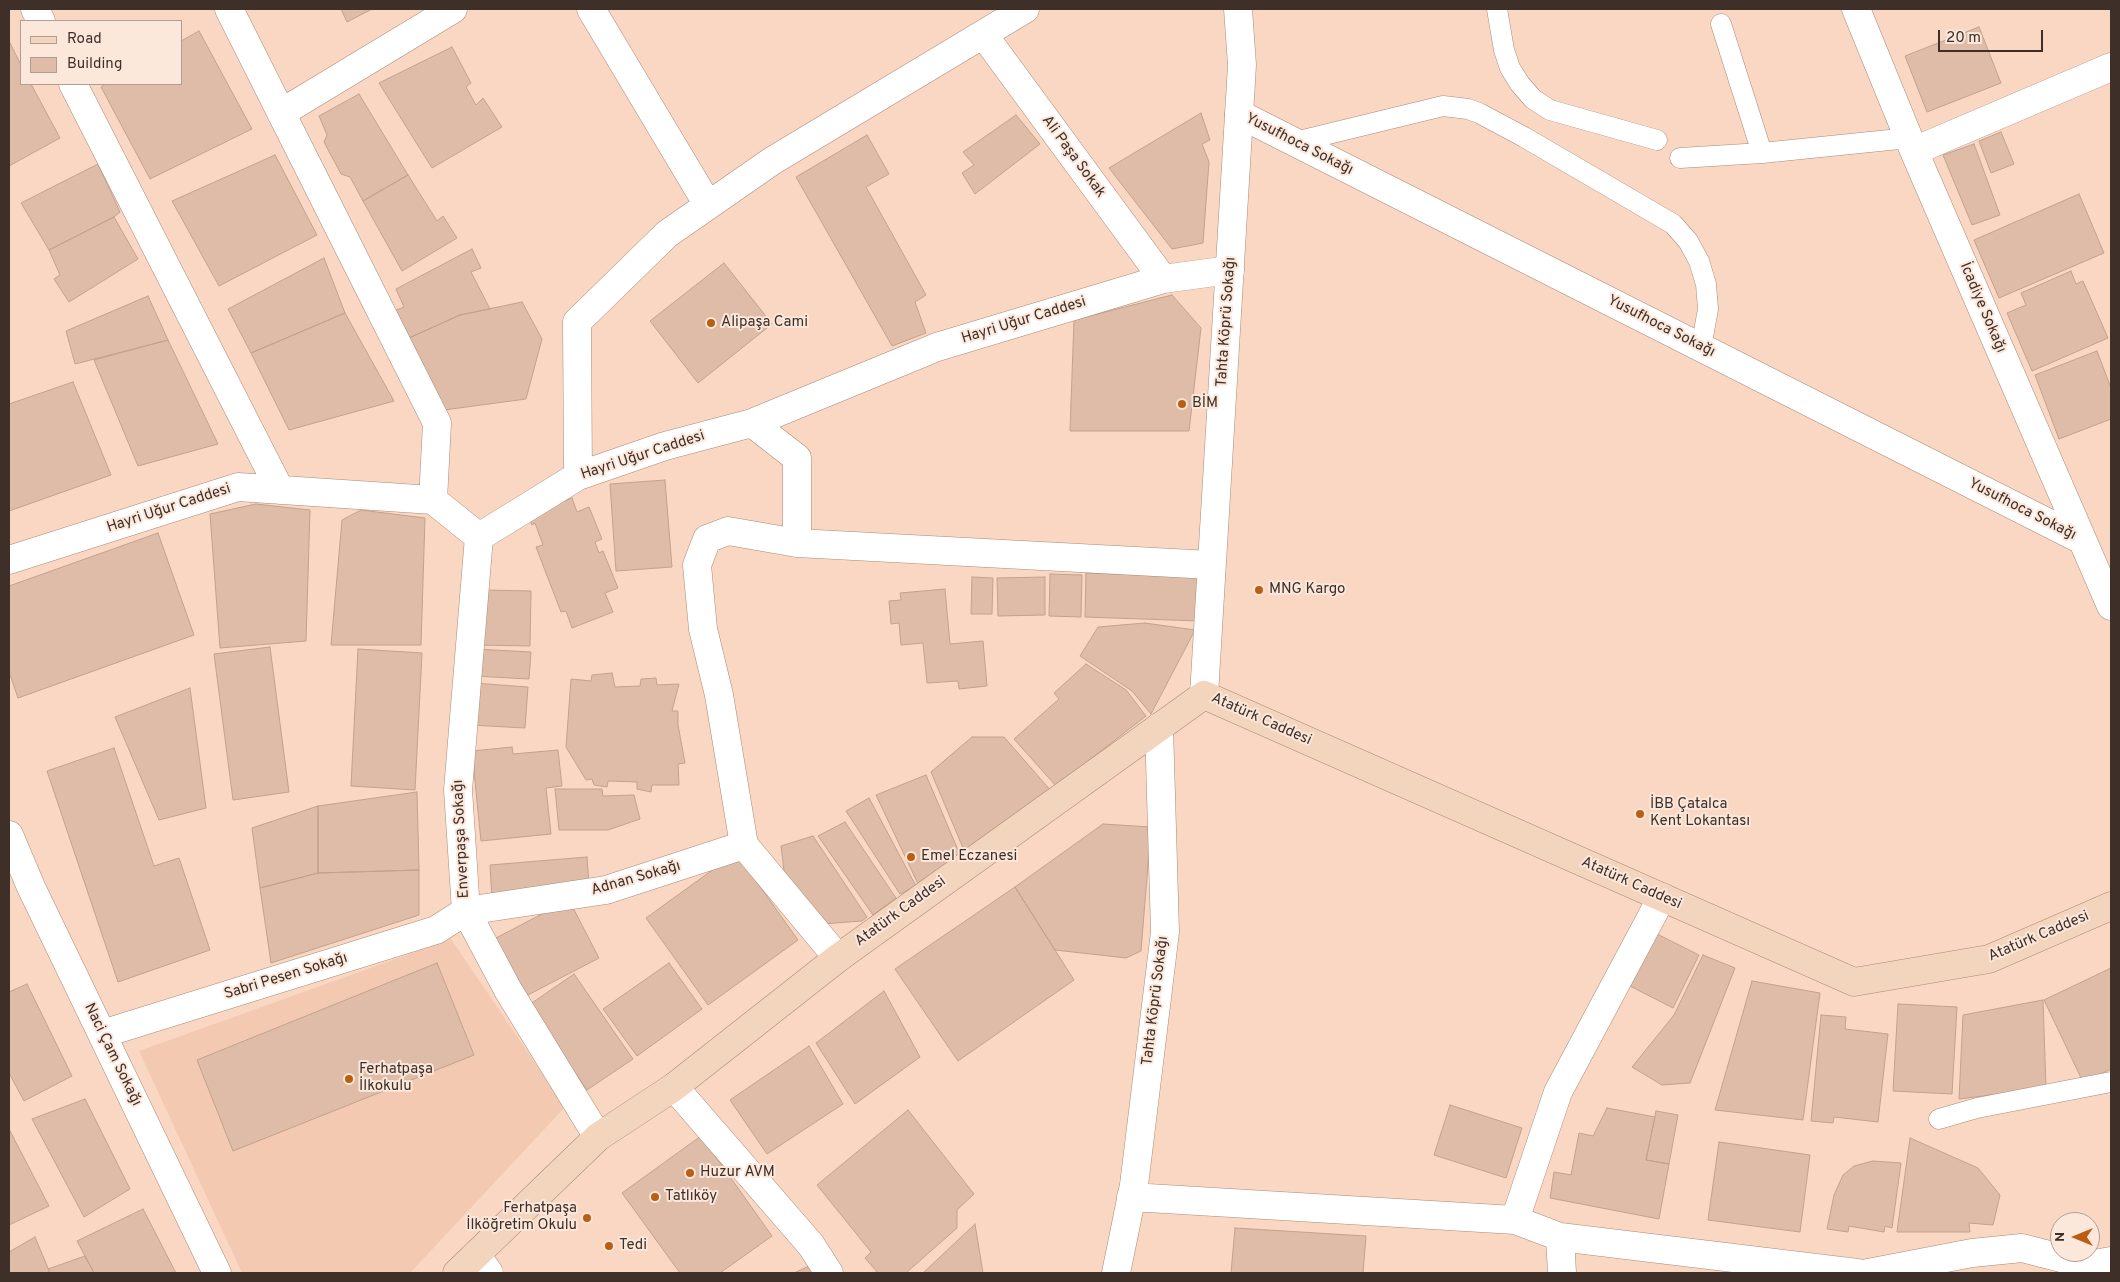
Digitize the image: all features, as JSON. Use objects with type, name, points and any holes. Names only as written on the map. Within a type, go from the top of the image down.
[{"type":"main road","name":"Atatürk Caddesi","points":[[474,1267],[598,1137],[674,1087],[838,958],[1204,695],[1854,982],[1989,959],[2111,906]]},
{"type":"street","points":[[229,9],[437,424],[433,500],[479,537]]},
{"type":"street","points":[[281,113],[453,9]]},
{"type":"street","points":[[578,476],[577,322],[667,234],[772,160],[1025,9]]},
{"type":"street","name":"Tahta Köprü Sokağı","points":[[1204,695],[1242,65],[1238,9]]},
{"type":"street","name":"İcadiye Sokağı","points":[[1856,9],[1912,144],[2111,606]]},
{"type":"street","points":[[596,11],[708,205]]},
{"type":"street","name":"Ali Paşa Sokak","points":[[983,34],[1163,279]]},
{"type":"street","points":[[1912,144],[2111,67]]},
{"type":"street","points":[[74,85],[280,490]]},
{"type":"street","name":"Yusufhoca Sokağı","points":[[1239,114],[2082,540]]},
{"type":"street","name":"Hayri Uğur Caddesi","points":[[479,537],[578,476],[665,446],[752,423],[937,347],[1163,279],[1230,270]]},
{"type":"street","points":[[752,423],[798,458],[797,543]]},
{"type":"street","name":"Hayri Uğur Caddesi","points":[[9,560],[238,487],[433,500]]},
{"type":"street","points":[[838,958],[744,845],[719,695],[702,629],[697,565],[707,539],[728,530],[797,543],[1211,565]]},
{"type":"street","name":"Enverpaşa Sokağı","points":[[479,537],[458,790],[466,911],[508,990],[598,1137]]},
{"type":"street","name":"Tahta Köprü Sokağı","points":[[1116,1273],[1131,1197],[1165,932],[1159,726]]},
{"type":"street","name":"Naci Çam Sokağı","points":[[9,835],[20,890],[102,1034],[217,1273]]},
{"type":"street","name":"Adnan Sokağı","points":[[466,911],[606,890],[744,845]]},
{"type":"street","points":[[1515,1220],[1558,1092],[1662,897]]},
{"type":"street","name":"Sabri Pesen Sokağı","points":[[102,1034],[436,930],[466,911]]},
{"type":"street","points":[[674,1087],[811,1245],[829,1273]]},
{"type":"street","points":[[1131,1197],[1515,1220],[1560,1237],[1857,1273]]},
{"type":"street","points":[[1560,1237],[1562,1273]]},
{"type":"street","points":[[1868,1273],[1972,1253],[2022,1248],[2088,1265],[2111,1261]]},
{"type":"lane","points":[[1497,9],[1504,50],[1510,68],[1520,84],[1533,99],[1550,110],[1657,140]]},
{"type":"lane","points":[[1721,24],[1762,154]]},
{"type":"lane","points":[[1294,142],[1442,106],[1468,108],[1479,113],[1524,137],[1673,224],[1688,241],[1699,261],[1706,284],[1708,308],[1701,348]]},
{"type":"lane","points":[[1680,158],[1912,144]]},
{"type":"lane","points":[[1939,1119],[1977,1108],[2111,1082]]},
{"type":"shaded area","name":"Ferhatpaşa İlkokulu","points":[[451,939],[565,1107],[410,1273],[242,1273],[139,1051]]},
{"type":"building","points":[[341,9],[372,9],[347,22]]},
{"type":"building","points":[[1979,27],[2001,83],[1927,112],[1905,56]]},
{"type":"building","points":[[199,31],[252,129],[150,179],[101,87],[104,85],[182,85],[182,40]]},
{"type":"building","points":[[9,41],[20,63],[20,85],[32,85],[60,138],[9,166]]},
{"type":"building","points":[[452,47],[471,83],[466,87],[476,105],[483,98],[502,127],[432,168],[379,83]]},
{"type":"building","points":[[359,94],[408,175],[363,201],[350,177],[341,174],[324,142],[327,135],[319,116]]},
{"type":"building","points":[[1201,113],[1210,140],[1202,144],[1209,162],[1203,243],[1172,249],[1109,168]]},
{"type":"building","points":[[1016,115],[1040,144],[975,194],[962,173],[974,165],[963,152]]},
{"type":"building","points":[[2001,132],[2014,164],[1991,173],[1979,141]]},
{"type":"building","points":[[867,135],[889,174],[866,187],[926,295],[915,302],[926,333],[892,346],[796,177]]},
{"type":"building","points":[[1974,144],[2000,215],[1972,225],[1943,155]]},
{"type":"building","points":[[275,155],[317,235],[219,286],[172,201]]},
{"type":"building","points":[[98,164],[120,212],[114,217],[49,250],[21,203]]},
{"type":"building","points":[[408,175],[437,221],[443,216],[457,238],[402,271],[363,201]]},
{"type":"building","points":[[2079,194],[2104,253],[1999,298],[1974,240]]},
{"type":"building","points":[[114,217],[138,259],[69,302],[54,279],[60,275],[49,250]]},
{"type":"building","points":[[472,249],[481,268],[471,272],[490,309],[460,315],[409,338],[394,311],[404,307],[396,289]]},
{"type":"building","points":[[324,258],[345,313],[251,353],[228,309]]},
{"type":"building","name":"Alipaşa Cami","points":[[724,263],[772,324],[698,383],[650,321]]},
{"type":"building","points":[[2071,271],[2076,284],[2083,281],[2108,338],[2032,371],[2007,313],[2026,305],[2021,293]]},
{"type":"building","points":[[1172,295],[1201,328],[1189,431],[1070,431],[1074,320]]},
{"type":"building","points":[[148,296],[168,340],[75,364],[66,331]]},
{"type":"building","points":[[522,302],[542,339],[526,399],[444,410],[409,338],[460,315]]},
{"type":"building","points":[[345,313],[394,401],[289,430],[251,353]]},
{"type":"building","points":[[168,340],[218,444],[138,466],[94,360]]},
{"type":"building","points":[[2097,351],[2111,388],[2111,419],[2059,439],[2035,375]]},
{"type":"building","points":[[73,382],[111,475],[9,511],[9,404]]},
{"type":"building","points":[[665,480],[672,567],[616,571],[610,484]]},
{"type":"building","points":[[572,498],[577,512],[589,507],[602,539],[595,542],[599,553],[603,551],[618,588],[605,593],[613,612],[572,628],[566,611],[561,612],[536,547],[543,545],[535,523],[532,525],[528,515]]},
{"type":"building","points":[[256,504],[310,510],[306,641],[220,648],[210,514]]},
{"type":"building","points":[[361,510],[425,518],[421,645],[331,645],[342,520]]},
{"type":"building","points":[[158,533],[194,635],[18,698],[9,672],[9,586]]},
{"type":"building","points":[[1086,573],[1201,577],[1199,621],[1085,617]]},
{"type":"building","points":[[1050,574],[1082,575],[1081,617],[1049,616]]},
{"type":"building","points":[[972,577],[993,578],[992,614],[971,614]]},
{"type":"building","points":[[1045,577],[1045,615],[998,616],[997,578]]},
{"type":"building","points":[[945,589],[950,644],[983,641],[987,686],[959,689],[958,681],[927,683],[923,643],[901,645],[899,623],[891,624],[889,601],[901,600],[900,593]]},
{"type":"building","points":[[487,590],[531,591],[530,646],[479,645]]},
{"type":"building","points":[[1145,623],[1195,630],[1151,714],[1132,691],[1080,656],[1098,627]]},
{"type":"building","points":[[270,647],[289,792],[233,800],[214,654]]},
{"type":"building","points":[[358,649],[422,653],[415,790],[351,786]]},
{"type":"building","points":[[475,649],[531,652],[529,679],[474,676]]},
{"type":"building","points":[[1086,664],[1126,690],[1146,716],[1056,786],[1014,739],[1059,699],[1054,693]]},
{"type":"building","points":[[612,673],[615,687],[640,686],[641,679],[656,678],[657,685],[679,684],[672,711],[678,711],[678,725],[685,763],[678,764],[679,785],[652,785],[651,792],[637,789],[637,782],[608,781],[607,787],[594,785],[592,779],[586,780],[566,747],[571,679],[591,681],[592,675]]},
{"type":"building","points":[[473,683],[528,687],[525,728],[470,725]]},
{"type":"building","points":[[190,688],[206,808],[159,820],[115,717]]},
{"type":"building","points":[[972,737],[1004,737],[1052,792],[966,855],[931,772]]},
{"type":"building","points":[[512,747],[513,754],[558,750],[562,786],[546,788],[551,834],[481,841],[472,751]]},
{"type":"building","points":[[114,748],[154,866],[179,858],[210,950],[118,982],[47,771]]},
{"type":"building","points":[[926,775],[961,857],[919,886],[876,795]]},
{"type":"building","points":[[555,789],[602,789],[603,796],[634,795],[640,819],[608,830],[559,830]]},
{"type":"building","points":[[417,792],[419,870],[318,873],[318,806]]},
{"type":"building","points":[[869,798],[916,886],[900,894],[846,811]]},
{"type":"building","points":[[318,806],[318,873],[260,888],[252,828]]},
{"type":"building","points":[[845,822],[896,898],[873,915],[818,836]]},
{"type":"building","points":[[1103,824],[1151,827],[1141,951],[1126,958],[1055,950],[1015,887]]},
{"type":"building","points":[[813,836],[867,917],[862,921],[822,924],[784,871],[781,846]]},
{"type":"building","points":[[736,853],[798,940],[708,1005],[646,918]]},
{"type":"building","points":[[587,857],[589,885],[492,899],[490,865]]},
{"type":"building","points":[[419,870],[419,915],[271,963],[260,888],[318,873]]},
{"type":"building","points":[[1015,887],[1074,980],[958,1061],[895,969]]},
{"type":"building","points":[[569,900],[599,958],[524,997],[494,939]]},
{"type":"building","points":[[1655,933],[1699,955],[1673,1008],[1630,986]]},
{"type":"building","points":[[1703,955],[1735,968],[1690,1083],[1662,1085],[1632,1067],[1674,1015]]},
{"type":"building","points":[[437,963],[474,1055],[233,1151],[197,1060]]},
{"type":"building","points":[[669,963],[702,1009],[637,1056],[603,1009]]},
{"type":"building","points":[[2111,968],[2111,1069],[2083,1082],[2044,1000]]},
{"type":"building","points":[[574,974],[633,1059],[587,1090],[529,1005]]},
{"type":"building","points":[[1752,981],[1820,993],[1803,1120],[1715,1110]]},
{"type":"building","points":[[27,984],[72,1076],[24,1101],[9,1073],[9,992]]},
{"type":"building","points":[[884,991],[920,1057],[855,1104],[816,1043]]},
{"type":"building","points":[[2043,1000],[2046,1088],[1959,1099],[1963,1015]]},
{"type":"building","points":[[1898,1004],[1957,1007],[1952,1094],[1893,1091]]},
{"type":"building","points":[[1821,1015],[1846,1017],[1845,1029],[1888,1034],[1878,1122],[1834,1117],[1833,1123],[1811,1121]]},
{"type":"building","points":[[809,1046],[843,1104],[767,1154],[730,1100]]},
{"type":"building","points":[[85,1099],[130,1189],[84,1217],[32,1119]]},
{"type":"building","points":[[1450,1105],[1522,1128],[1506,1178],[1434,1155]]},
{"type":"building","points":[[1607,1108],[1655,1117],[1646,1160],[1669,1164],[1659,1219],[1550,1198],[1554,1172],[1571,1175],[1579,1133],[1593,1136]]},
{"type":"building","points":[[908,1110],[974,1194],[957,1210],[957,1228],[906,1273],[878,1273],[865,1258],[871,1252],[817,1185]]},
{"type":"building","points":[[1656,1111],[1678,1115],[1669,1164],[1646,1160]]},
{"type":"building","points":[[9,1129],[49,1206],[9,1225]]},
{"type":"building","points":[[701,1136],[772,1236],[720,1273],[680,1273],[622,1193]]},
{"type":"building","points":[[1910,1138],[1978,1168],[2000,1195],[1993,1225],[1969,1223],[1970,1232],[1897,1232]]},
{"type":"building","points":[[1719,1142],[1810,1155],[1800,1232],[1708,1220]]},
{"type":"building","points":[[1873,1161],[1901,1163],[1892,1228],[1885,1226],[1884,1232],[1849,1226],[1848,1232],[1827,1229],[1834,1195],[1843,1175],[1854,1166]]},
{"type":"building","points":[[143,1209],[176,1273],[94,1273],[77,1241]]},
{"type":"building","points":[[975,1224],[983,1273],[923,1273]]},
{"type":"building","points":[[1235,1228],[1366,1236],[1363,1273],[1231,1273]]},
{"type":"building","points":[[35,1237],[50,1273],[9,1273],[9,1252]]},
{"type":"building","points":[[85,1256],[94,1273],[50,1273],[48,1269]]},
{"type":"building","points":[[809,1266],[812,1273],[794,1273]]},
{"type":"place","name":"Alipaşa Cami","points":[[711,323]]},
{"type":"place","name":"BİM","points":[[1182,404]]},
{"type":"place","name":"MNG Kargo","points":[[1259,590]]},
{"type":"place","name":"İBB Çatalca Kent Lokantası","points":[[1640,814]]},
{"type":"place","name":"Emel Eczanesi","points":[[911,857]]},
{"type":"place","name":"Ferhatpaşa İlkokulu","points":[[349,1079]]},
{"type":"place","name":"Huzur AVM","points":[[690,1173]]},
{"type":"place","name":"Tatlıköy","points":[[655,1197]]},
{"type":"place","name":"Ferhatpaşa İlköğretim Okulu","points":[[587,1218]]},
{"type":"place","name":"Tedi","points":[[609,1246]]}]
